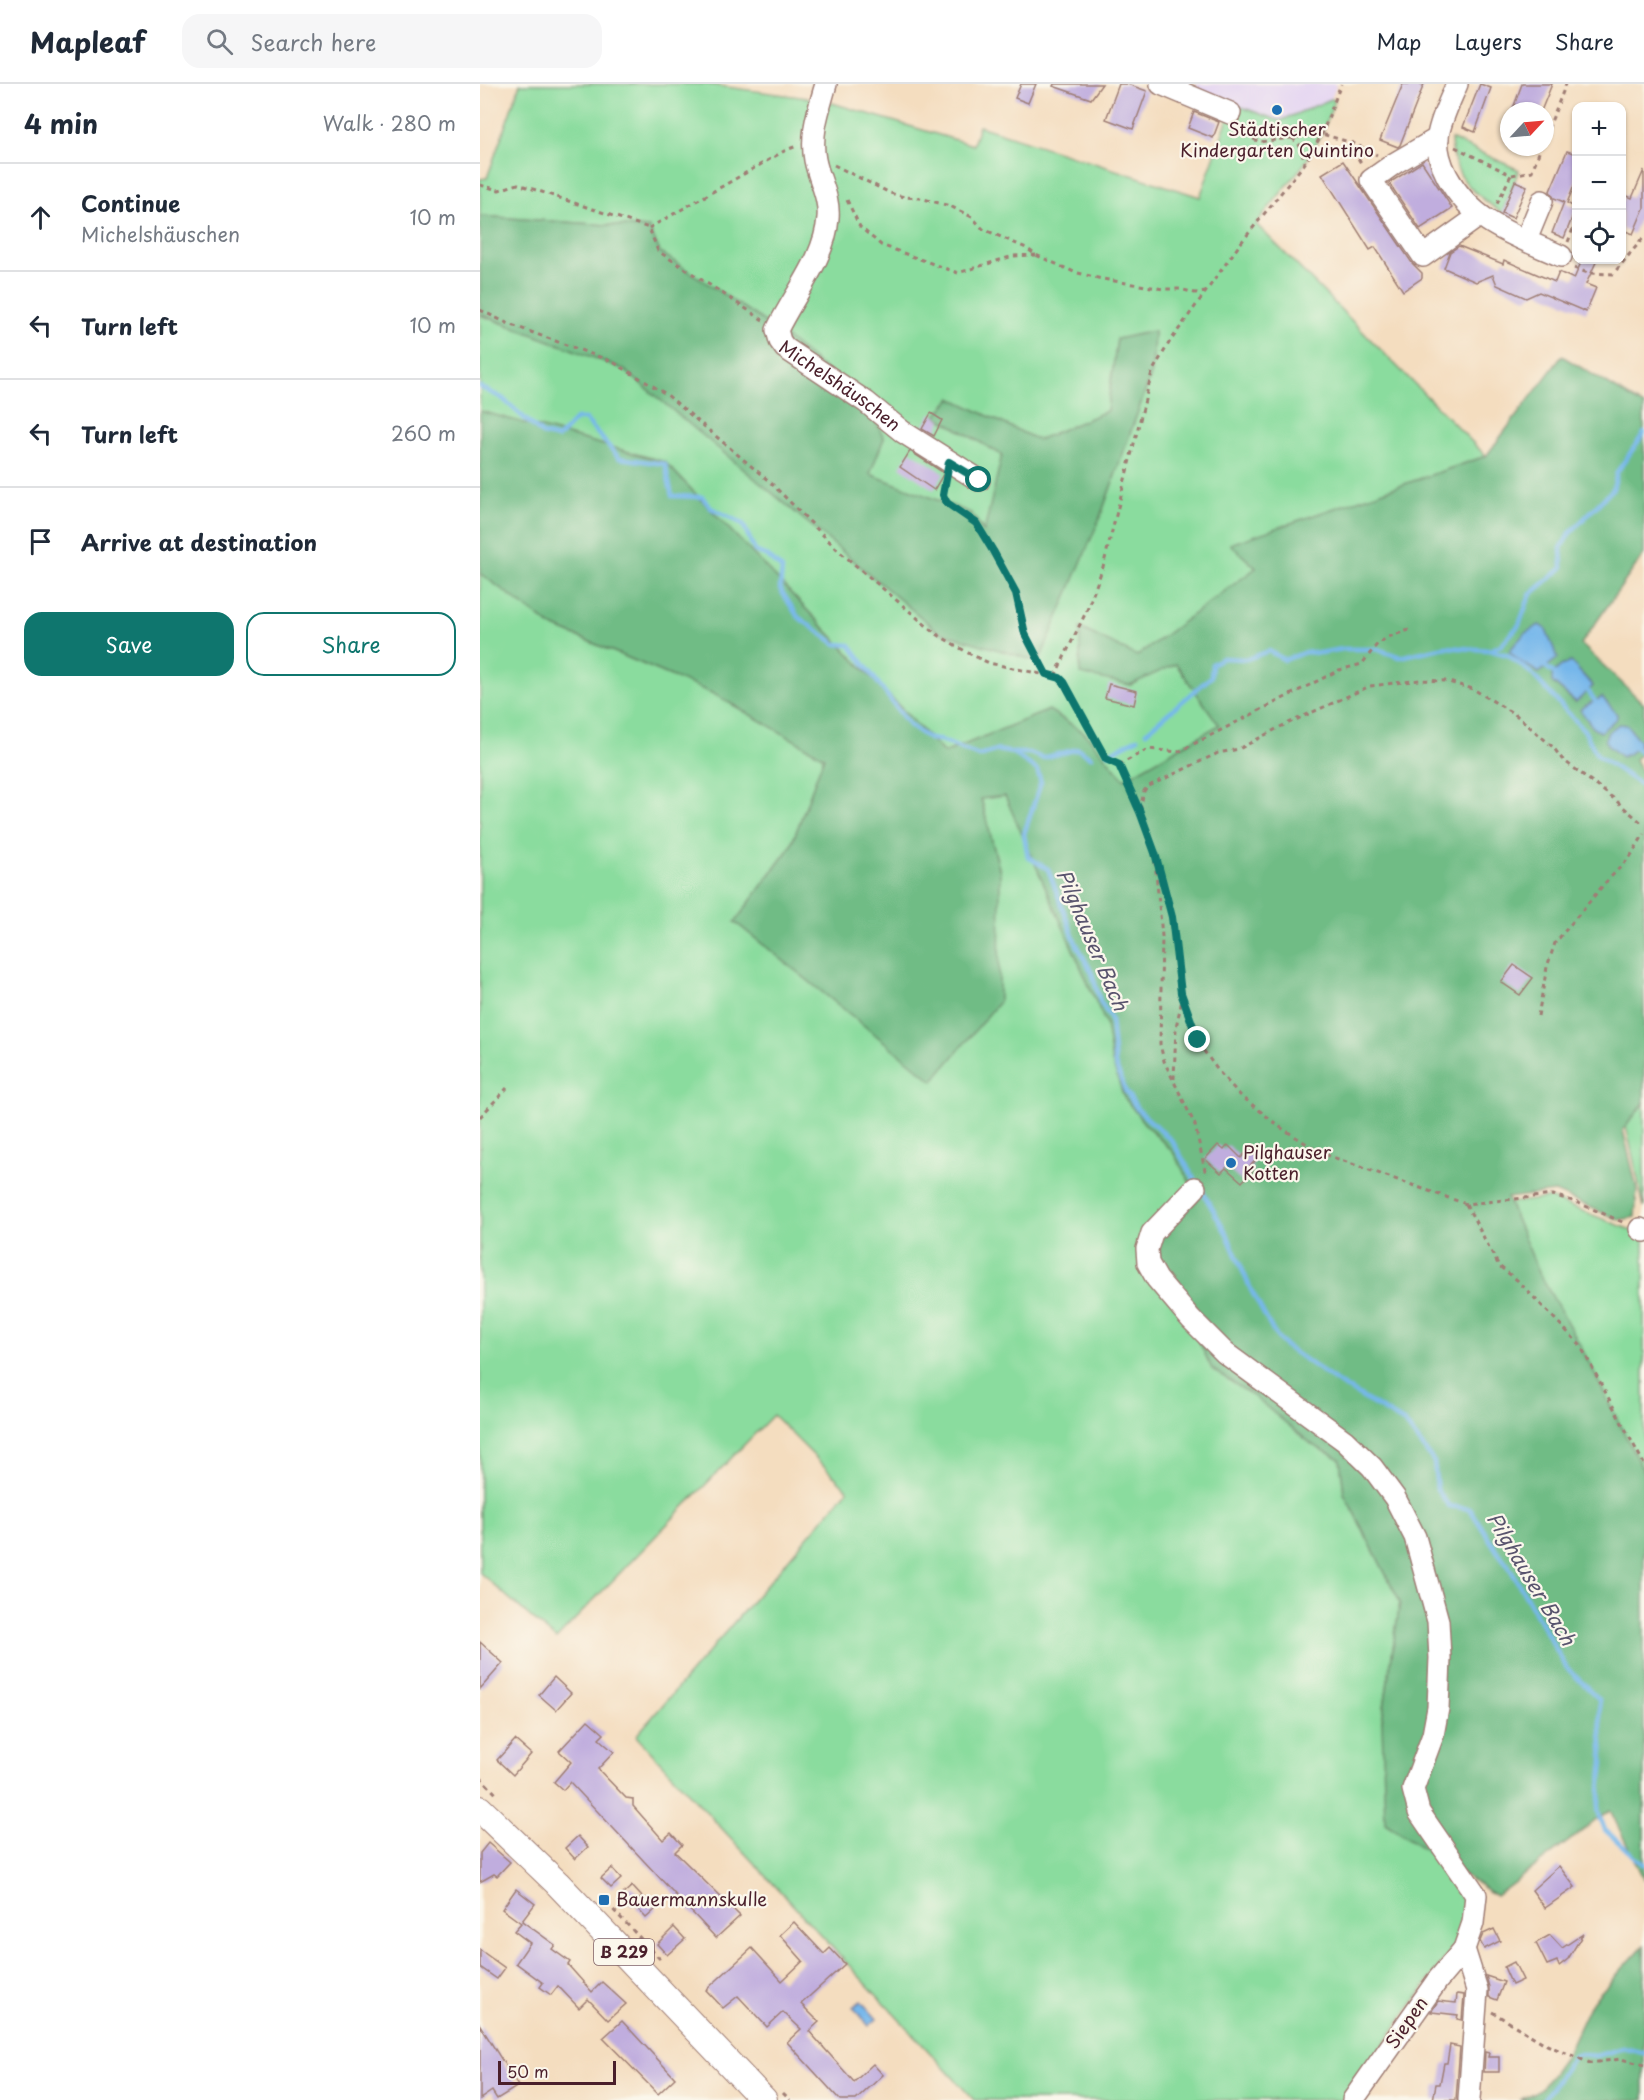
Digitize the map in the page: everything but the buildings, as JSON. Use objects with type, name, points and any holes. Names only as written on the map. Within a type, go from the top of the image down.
[{"type":"main road","name":"B 229","points":[[480,1809],[557,1883],[764,2100]]},
{"type":"street","name":"Michelshäuschen","points":[[826,84],[815,124],[813,142],[815,160],[827,200],[827,227],[821,247],[777,330],[780,341],[785,348],[866,402],[903,432],[979,480]]},
{"type":"street","points":[[1161,84],[1230,113]]},
{"type":"street","points":[[1457,84],[1438,138],[1440,160],[1448,179],[1461,198],[1479,216],[1491,224],[1561,256]]},
{"type":"street","points":[[1438,138],[1371,180],[1423,256],[1479,216]]},
{"type":"street","points":[[1526,240],[1542,201]]},
{"type":"street","name":"Siepen","points":[[1201,1183],[1152,1233],[1147,1249],[1148,1263],[1157,1279],[1191,1319],[1225,1353],[1346,1441],[1372,1467],[1395,1498],[1415,1537],[1438,1621],[1440,1658],[1438,1708],[1433,1735],[1413,1789],[1419,1812],[1476,1895],[1473,1923],[1464,1949],[1437,1981],[1353,2100]]},
{"type":"street","points":[[1464,1949],[1477,1990],[1469,2100]]},
{"type":"path","points":[[1055,676],[1086,610],[1105,560],[1152,372],[1169,343],[1240,244],[1305,163],[1322,134],[1341,84]]},
{"type":"path","points":[[1554,114],[1566,84]]},
{"type":"path","points":[[1230,113],[1250,137],[1259,142],[1322,134],[1349,142],[1395,163]]},
{"type":"path","points":[[1292,138],[1299,144],[1305,163]]},
{"type":"path","points":[[1438,138],[1511,175],[1532,171],[1538,156]]},
{"type":"path","points":[[480,185],[499,190],[518,184],[649,228],[786,150],[813,142]]},
{"type":"path","points":[[1349,142],[1371,180]]},
{"type":"path","points":[[833,170],[832,164],[890,193],[950,206],[972,217],[983,229],[1074,272],[1164,289],[1180,289],[1195,293],[1207,292]]},
{"type":"path","points":[[1498,203],[1511,175]]},
{"type":"path","points":[[843,193],[861,227],[870,236],[881,245],[926,263],[958,273],[1013,256],[1036,255]]},
{"type":"path","points":[[649,228],[658,251],[777,330]]},
{"type":"path","points":[[1561,256],[1558,263],[1578,270],[1588,273],[1613,274],[1644,237]]},
{"type":"path","points":[[480,310],[509,324],[613,362],[656,387],[770,482],[840,552],[922,624],[958,648],[978,658],[1015,669],[1060,678],[1106,759],[1119,765],[1140,812],[1155,853],[1172,917],[1182,998],[1198,1040],[1219,1072],[1240,1095],[1280,1127],[1321,1153],[1466,1204],[1553,1195],[1642,1230]]},
{"type":"path","points":[[949,462],[943,495],[947,503],[976,523],[993,551],[1016,593],[1025,634],[1046,674]]},
{"type":"path","points":[[1119,765],[1148,749],[1178,752],[1339,670],[1362,664],[1378,643],[1409,630]]},
{"type":"path","points":[[1140,812],[1144,791],[1147,787],[1178,771],[1218,753],[1239,749],[1280,727],[1370,686],[1390,682],[1431,680],[1461,684],[1515,715],[1553,747],[1562,759],[1614,798],[1644,825]]},
{"type":"path","points":[[1538,1016],[1547,967],[1555,943],[1630,857],[1644,834]]},
{"type":"path","points":[[1155,853],[1162,936],[1160,1044],[1164,1061],[1195,1125],[1201,1183]]},
{"type":"path","points":[[1174,1081],[1176,1027],[1182,998]]},
{"type":"path","points":[[480,1117],[507,1088]]},
{"type":"path","points":[[1466,1204],[1499,1266],[1517,1280],[1580,1345],[1644,1464]]},
{"type":"path","points":[[1477,2003],[1547,2045],[1590,2063],[1621,2059],[1644,2065]]},
{"type":"shaded area","name":"Städtischer Kindergarten Quintino","points":[[1197,84],[1337,84],[1331,99],[1280,121],[1195,90]]},
{"type":"green space","points":[[520,84],[705,84],[822,100],[973,145],[979,126],[1200,197],[1233,104],[1280,121],[1331,99],[1335,100],[1322,134],[1305,163],[1256,224],[1486,456],[1231,544],[1256,568],[1137,656],[1130,685],[1176,663],[1220,725],[1124,779],[1085,733],[1049,710],[944,753],[665,462],[480,411],[480,315],[623,368],[939,632],[1099,520],[1152,372],[1154,331],[1117,339],[1107,411],[1038,440],[951,399],[942,420],[1002,455],[985,532],[971,513],[869,474],[884,438],[777,330],[660,252],[649,228],[480,216],[480,179],[487,178]]},
{"type":"green space","points":[[1451,139],[1519,170],[1502,213],[1466,183],[1455,164]]},
{"type":"green space","points":[[480,216],[649,228],[660,252],[777,330],[866,402],[884,438],[870,474],[971,513],[984,532],[1002,455],[936,416],[951,398],[1038,440],[1107,411],[1117,339],[1154,331],[1152,372],[1099,520],[1039,662],[939,632],[623,369],[480,314]]},
{"type":"green space","points":[[1562,356],[1644,406],[1644,554],[1581,644],[1644,704],[1644,752],[1635,759],[1644,777],[1644,1103],[1623,1130],[1637,1189],[1635,1217],[1619,1220],[1555,1192],[1507,1198],[1540,1275],[1580,1345],[1644,1473],[1644,1880],[1610,1810],[1496,1896],[1385,1823],[1382,1721],[1400,1602],[1344,1493],[1340,1459],[1313,1445],[1252,1395],[1212,1369],[1152,1247],[1199,1198],[1173,1152],[1144,1123],[1124,1097],[1112,1061],[1106,1024],[1005,796],[981,799],[1000,872],[999,1002],[933,1081],[735,922],[791,846],[824,757],[714,694],[550,625],[480,573],[480,411],[665,462],[944,753],[1049,710],[1085,733],[1124,779],[1219,725],[1176,664],[1130,685],[1080,674],[1080,628],[1137,656],[1256,568],[1230,544],[1486,456]],"holes":[[[1571,662],[1593,686],[1575,702],[1552,682]]]},
{"type":"green space","points":[[480,573],[550,625],[714,694],[824,757],[791,846],[735,922],[1000,872],[981,798],[1005,795],[1106,1024],[1112,1061],[1124,1097],[1144,1123],[1173,1152],[1199,1199],[1198,1339],[1212,1369],[1252,1395],[1313,1445],[1340,1459],[1344,1493],[1400,1602],[1382,1721],[1465,1894],[1464,1919],[1456,1943],[1344,2100],[974,2100],[636,1736],[848,1490],[773,1415],[556,1639],[480,1573]]},
{"type":"green space","points":[[1644,1103],[1644,1207],[1626,1126]]},
{"type":"green space","points":[[1549,1198],[1644,1235],[1644,1473],[1580,1345],[1540,1275],[1509,1203]]},
{"type":"green space","points":[[1644,1945],[1644,2100],[1520,2100],[1542,2088],[1567,2053],[1590,2004]]},
{"type":"water","points":[[1539,625],[1545,628],[1558,658],[1539,673],[1519,661],[1509,651],[1525,633]]},
{"type":"water","points":[[1571,662],[1593,686],[1576,702],[1552,682],[1552,674],[1561,666]]},
{"type":"water","points":[[1602,697],[1617,714],[1617,718],[1601,732],[1594,729],[1580,710]]},
{"type":"water","points":[[1619,724],[1627,725],[1641,743],[1622,757],[1608,746],[1605,739],[1608,732]]},
{"type":"water","points":[[861,2001],[877,2019],[869,2026],[853,2007]]},
{"type":"waterway","name":"Pilghauser Bach","points":[[480,387],[502,398],[542,434],[558,438],[576,419],[585,419],[619,458],[665,464],[672,496],[702,497],[711,508],[743,524],[755,551],[767,556],[782,569],[780,589],[798,617],[836,644],[850,645],[909,725],[929,739],[940,740],[979,756],[997,750],[1013,753],[1037,770],[1041,782],[1024,834],[1028,857],[1048,869],[1075,941],[1092,973],[1100,1001],[1111,1019],[1115,1064],[1125,1090],[1138,1110],[1172,1141],[1196,1182]]},
{"type":"waterway","points":[[1490,650],[1501,645],[1519,625],[1530,595],[1562,568],[1561,548],[1569,534],[1613,489],[1617,472],[1644,433]]},
{"type":"waterway","points":[[1146,732],[1211,677],[1212,664],[1222,658],[1247,659],[1269,651],[1285,660],[1305,652],[1320,653],[1343,649],[1377,649],[1400,657],[1445,647],[1489,650],[1508,655],[1531,673],[1584,730],[1597,755],[1644,787]]},
{"type":"waterway","points":[[1543,665],[1558,676]]},
{"type":"waterway","points":[[1584,689],[1598,705]]},
{"type":"waterway","points":[[1109,753],[1138,738]]},
{"type":"waterway","points":[[1634,745],[1644,756]]},
{"type":"waterway","points":[[1014,753],[1030,753],[1042,758],[1078,749],[1091,757]]},
{"type":"waterway","name":"Pilghauser Bach","points":[[1201,1189],[1227,1234],[1251,1290],[1274,1333],[1285,1346],[1343,1386],[1405,1423],[1434,1462],[1437,1490],[1449,1506],[1470,1509],[1508,1565],[1566,1667],[1599,1699],[1603,1761],[1598,1811],[1605,1830],[1644,1865]]},
{"type":"waterway","points":[[1543,2100],[1574,2056],[1582,2054],[1596,2056],[1623,2048],[1644,2053]]},
{"type":"place","name":"Städtischer Kindergarten Quintino","points":[[1277,110]]},
{"type":"place","name":"Pilghauser Kotten","points":[[1231,1163]]},
{"type":"place","name":"Bauermannskulle","points":[[604,1900]]},
{"type":"route","points":[[979,480],[949,462],[943,495],[947,503],[976,523],[1016,593],[1025,634],[1046,674],[1060,678],[1064,682],[1106,759],[1112,764],[1119,765],[1129,786],[1155,853],[1166,890],[1175,935],[1181,993],[1198,1040]]}]
